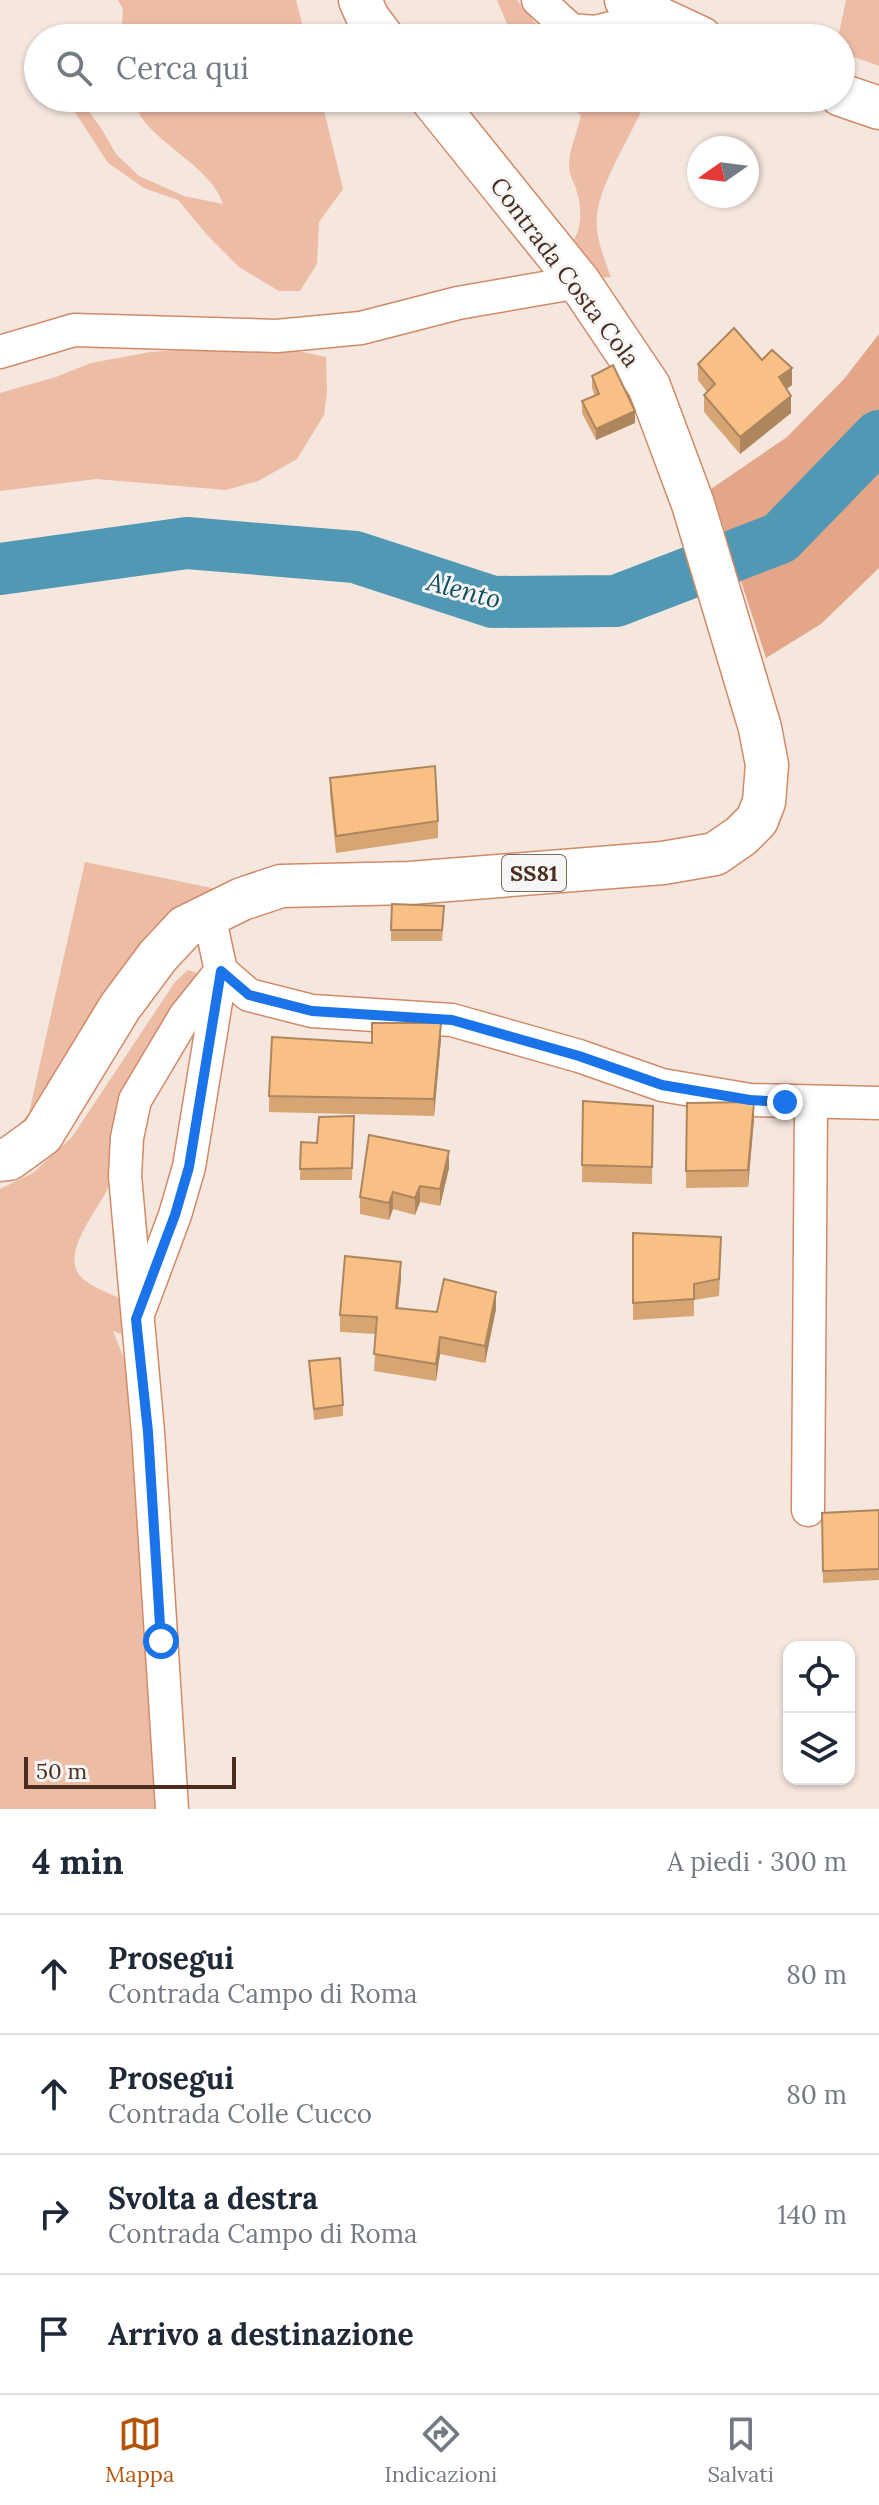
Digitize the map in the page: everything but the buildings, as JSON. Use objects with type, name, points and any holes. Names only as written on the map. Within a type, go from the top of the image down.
[{"type":"main road","points":[[360,1],[372,24]]},
{"type":"main road","points":[[645,6],[676,24]]},
{"type":"main road","points":[[855,100],[879,108]]},
{"type":"main road","name":"Contrada Costa Cola","points":[[209,915],[242,899],[281,886],[410,883],[663,863],[715,854],[757,820],[764,802],[767,765],[760,728],[693,504],[649,386],[579,282],[442,112]]},
{"type":"main road","name":"SS81","points":[[0,1160],[9,1159],[42,1135],[120,1007],[158,956],[185,927],[209,915]]},
{"type":"street","points":[[538,0],[564,24]]},
{"type":"street","points":[[610,24],[645,6]]},
{"type":"street","points":[[0,352],[74,330],[277,336],[361,328],[458,303],[579,282]]},
{"type":"street","points":[[136,1319],[175,1215],[189,1167],[221,971],[209,915]]},
{"type":"street","points":[[221,971],[249,995],[312,1011],[452,1020],[579,1056],[662,1085],[750,1100],[811,1104],[879,1103]]},
{"type":"street","points":[[172,1809],[148,1432],[125,1176],[127,1138],[135,1100],[185,1016],[221,971]]},
{"type":"street","points":[[808,1510],[811,1104]]},
{"type":"shaded area","points":[[118,0],[296,0],[302,24],[122,24],[123,9]]},
{"type":"shaded area","points":[[497,0],[517,0],[536,24],[507,24]]},
{"type":"shaded area","points":[[846,0],[879,0],[879,66],[855,57],[855,24],[841,24]]},
{"type":"shaded area","points":[[75,112],[89,112],[116,154],[139,176],[184,196],[223,204],[209,180],[154,131],[139,112],[324,112],[343,189],[319,222],[317,264],[300,291],[279,291],[239,267],[178,200],[144,188],[108,163]]},
{"type":"shaded area","points":[[577,112],[640,112],[607,182],[598,209],[598,235],[611,277],[594,278],[571,244],[578,232],[580,210],[569,159],[581,115]]},
{"type":"shaded area","points":[[879,334],[879,568],[821,624],[766,658],[711,489],[787,437],[844,379]]},
{"type":"shaded area","points":[[237,346],[284,348],[326,357],[324,415],[297,459],[258,481],[226,490],[96,479],[0,491],[0,393],[91,363],[150,352]]},
{"type":"shaded area","points":[[85,862],[217,889],[45,1116],[5,1142],[29,1113]]},
{"type":"shaded area","points":[[188,970],[197,973],[198,979],[116,1162],[106,1192],[81,1235],[74,1259],[82,1278],[121,1299],[127,1336],[113,1331],[127,1366],[160,1809],[0,1809],[0,1189],[33,1173],[72,1137],[175,982]]},
{"type":"waterway","name":"Alento","points":[[0,569],[187,543],[355,557],[493,602],[616,601],[780,538],[879,436]]},
{"type":"route","points":[[161,1641],[148,1432],[136,1319],[175,1215],[189,1167],[221,971],[249,995],[312,1011],[452,1020],[579,1056],[662,1085],[750,1100],[785,1102]]}]
